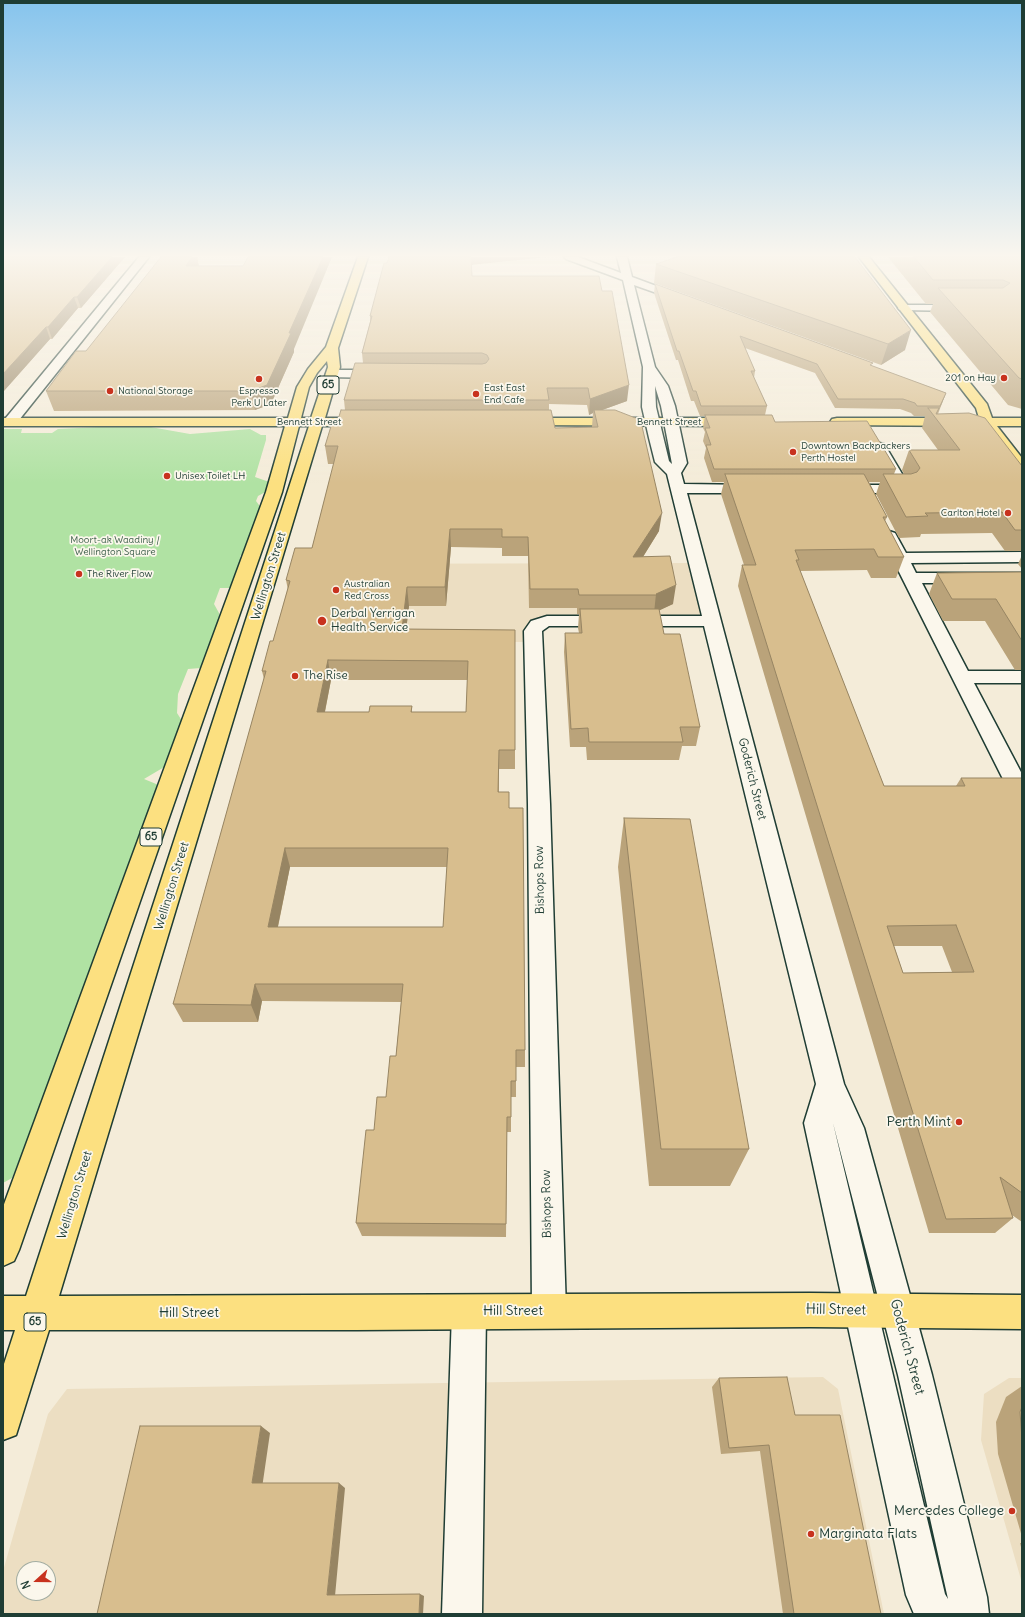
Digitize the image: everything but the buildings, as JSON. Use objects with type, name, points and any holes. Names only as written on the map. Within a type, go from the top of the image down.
[{"type":"main road","name":"Wellington Street","points":[[305,422],[296,410],[305,382],[332,348],[337,332]]},
{"type":"main road","points":[[923,332],[982,407],[987,422],[1022,468]]},
{"type":"main road","name":"Wellington Street","points":[[3,1250],[274,492],[305,422],[332,374],[334,367],[332,348]]},
{"type":"main road","points":[[970,411],[987,422]]},
{"type":"main road","name":"Bennett Street","points":[[6,422],[378,422]]},
{"type":"main road","name":"Wellington Street","points":[[3,1422],[38,1313],[305,422]]},
{"type":"main road","name":"Bennett Street","points":[[511,422],[746,422]]},
{"type":"main road","points":[[822,422],[1022,422]]},
{"type":"main road","name":"Hill Street","points":[[3,1313],[357,1314],[549,1311],[810,1310],[1022,1312]]},
{"type":"street","points":[[6,422],[81,332]]},
{"type":"street","name":"Goderich Street","points":[[641,332],[649,367],[649,407],[662,462],[676,481],[830,1084],[849,1128],[922,1400],[967,1597],[969,1614]]},
{"type":"street","name":"Goderich Street","points":[[649,367],[662,386],[671,422],[680,463],[676,481]]},
{"type":"street","points":[[332,374],[391,374]]},
{"type":"street","points":[[832,489],[868,496],[904,489],[865,421]]},
{"type":"street","points":[[676,481],[763,489]]},
{"type":"street","points":[[882,523],[1014,779]]},
{"type":"street","points":[[900,558],[1022,557]]},
{"type":"street","points":[[910,578],[1022,578]]},
{"type":"street","name":"Bishops Row","points":[[549,1311],[539,804],[533,631],[537,624],[547,621],[711,621]]},
{"type":"street","points":[[962,677],[1022,677]]},
{"type":"street","points":[[830,1084],[818,1123],[926,1595],[934,1614]]},
{"type":"street","points":[[462,1614],[468,1312]]},
{"type":"shaded area","points":[[697,563],[711,621],[547,621],[533,642],[273,641],[294,564]]},
{"type":"shaded area","points":[[823,1377],[838,1389],[884,1614],[3,1614],[3,1571],[48,1414],[67,1389]]},
{"type":"shaded area","name":"Mercedes College","points":[[1009,1378],[1022,1378],[1022,1583],[981,1440],[984,1394]]},
{"type":"green space","name":"Moort-ak Waadiny / Wellington Square","points":[[145,426],[190,434],[250,429],[261,435],[266,435],[266,440],[255,477],[275,484],[269,490],[258,496],[256,501],[262,509],[253,547],[240,556],[244,569],[231,588],[220,588],[214,604],[219,613],[221,623],[214,644],[201,668],[188,669],[178,694],[177,713],[184,724],[171,763],[144,779],[161,786],[151,826],[124,874],[118,920],[12,1178],[3,1183],[3,429],[22,429],[21,433],[52,433],[58,429]]},
{"type":"place","name":"201 on Hay","points":[[1004,378]]},
{"type":"place","name":"Espresso Perk U Later","points":[[259,379]]},
{"type":"place","name":"National Storage","points":[[110,391]]},
{"type":"place","name":"East East End Cafe","points":[[476,394]]},
{"type":"place","name":"Downtown Backpackers Perth Hostel","points":[[793,452]]},
{"type":"place","name":"Unisex Toilet LH","points":[[167,476]]},
{"type":"place","name":"Carlton Hotel","points":[[1008,513]]},
{"type":"place","name":"The River Flow","points":[[79,574]]},
{"type":"place","name":"Australian Red Cross","points":[[336,590]]},
{"type":"place","name":"Derbal Yerrigan Health Service","points":[[322,621]]},
{"type":"place","name":"The Rise","points":[[295,676]]},
{"type":"place","name":"Perth Mint","points":[[959,1122]]},
{"type":"place","name":"Mercedes College","points":[[1012,1511]]},
{"type":"place","name":"Marginata Flats","points":[[811,1534]]}]
